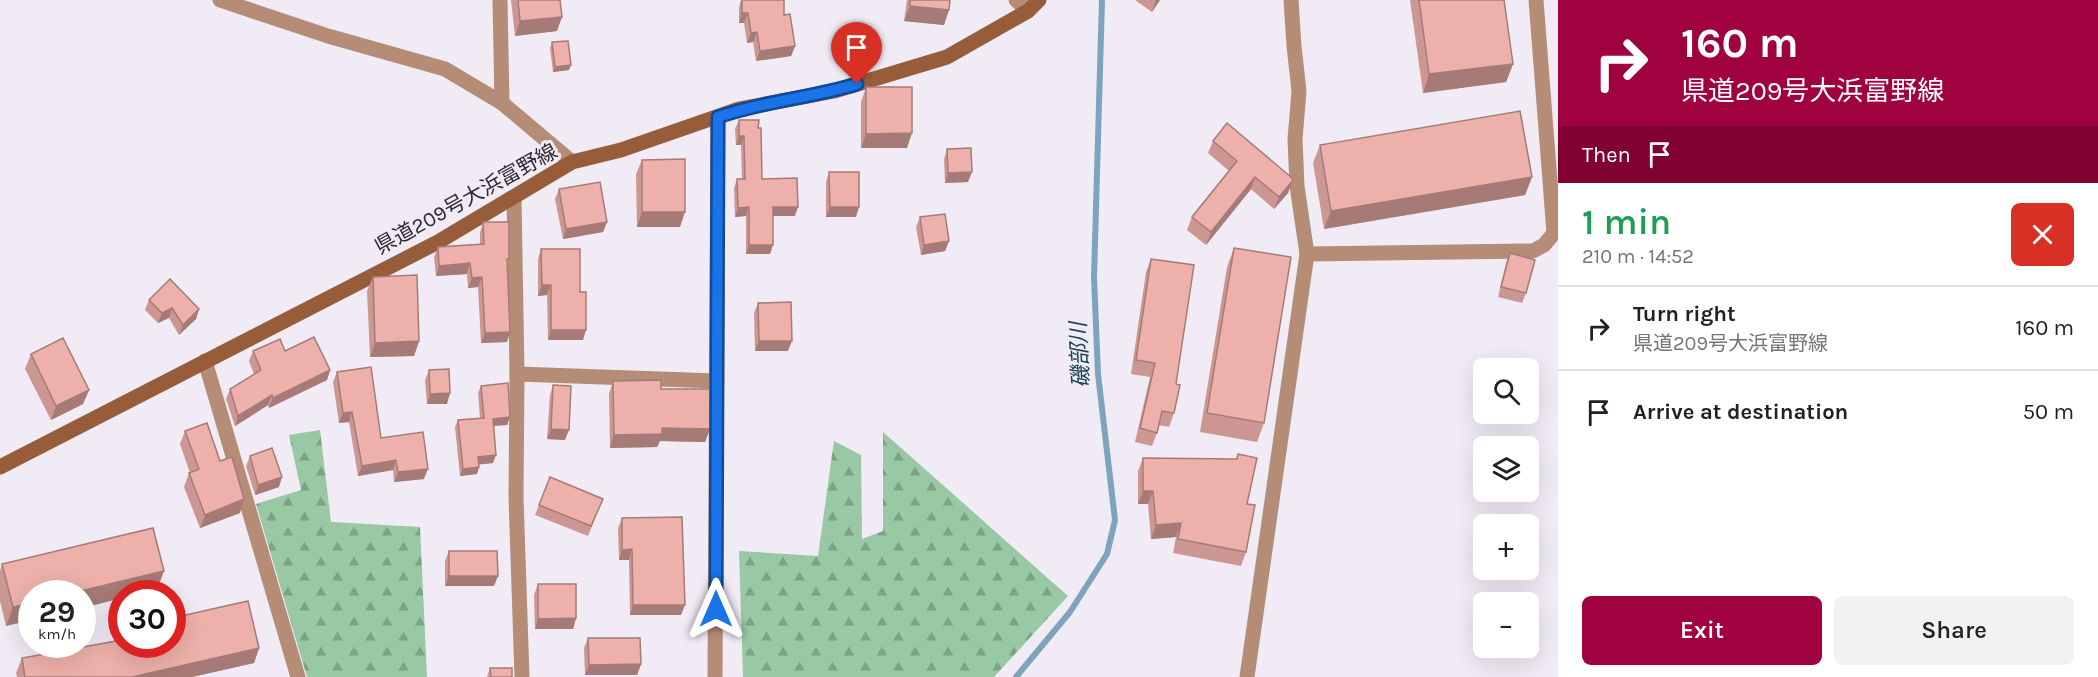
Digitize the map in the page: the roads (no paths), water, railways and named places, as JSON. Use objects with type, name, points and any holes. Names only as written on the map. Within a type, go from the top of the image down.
[{"type":"main road","name":"県道209号大浜富野線","points":[[0,467],[438,242],[572,162],[621,150],[739,109],[834,91],[947,57],[1033,5]]},
{"type":"street","points":[[220,0],[328,36],[445,69],[502,102],[572,162]]},
{"type":"street","points":[[500,0],[502,102]]},
{"type":"street","points":[[1016,0],[1033,5]]},
{"type":"street","points":[[1247,677],[1307,254],[1297,186],[1295,139],[1299,91],[1291,0]]},
{"type":"street","points":[[1307,254],[1533,251],[1545,245],[1554,233],[1536,0]]},
{"type":"street","points":[[715,677],[718,117]]},
{"type":"street","points":[[514,197],[517,374],[516,520],[522,677]]},
{"type":"street","points":[[205,361],[298,677]]},
{"type":"street","points":[[517,374],[717,381]]},
{"type":"waterway","name":"磯部川","points":[[1016,677],[1070,612],[1107,554],[1115,520],[1098,374],[1094,277],[1102,0]]}]
